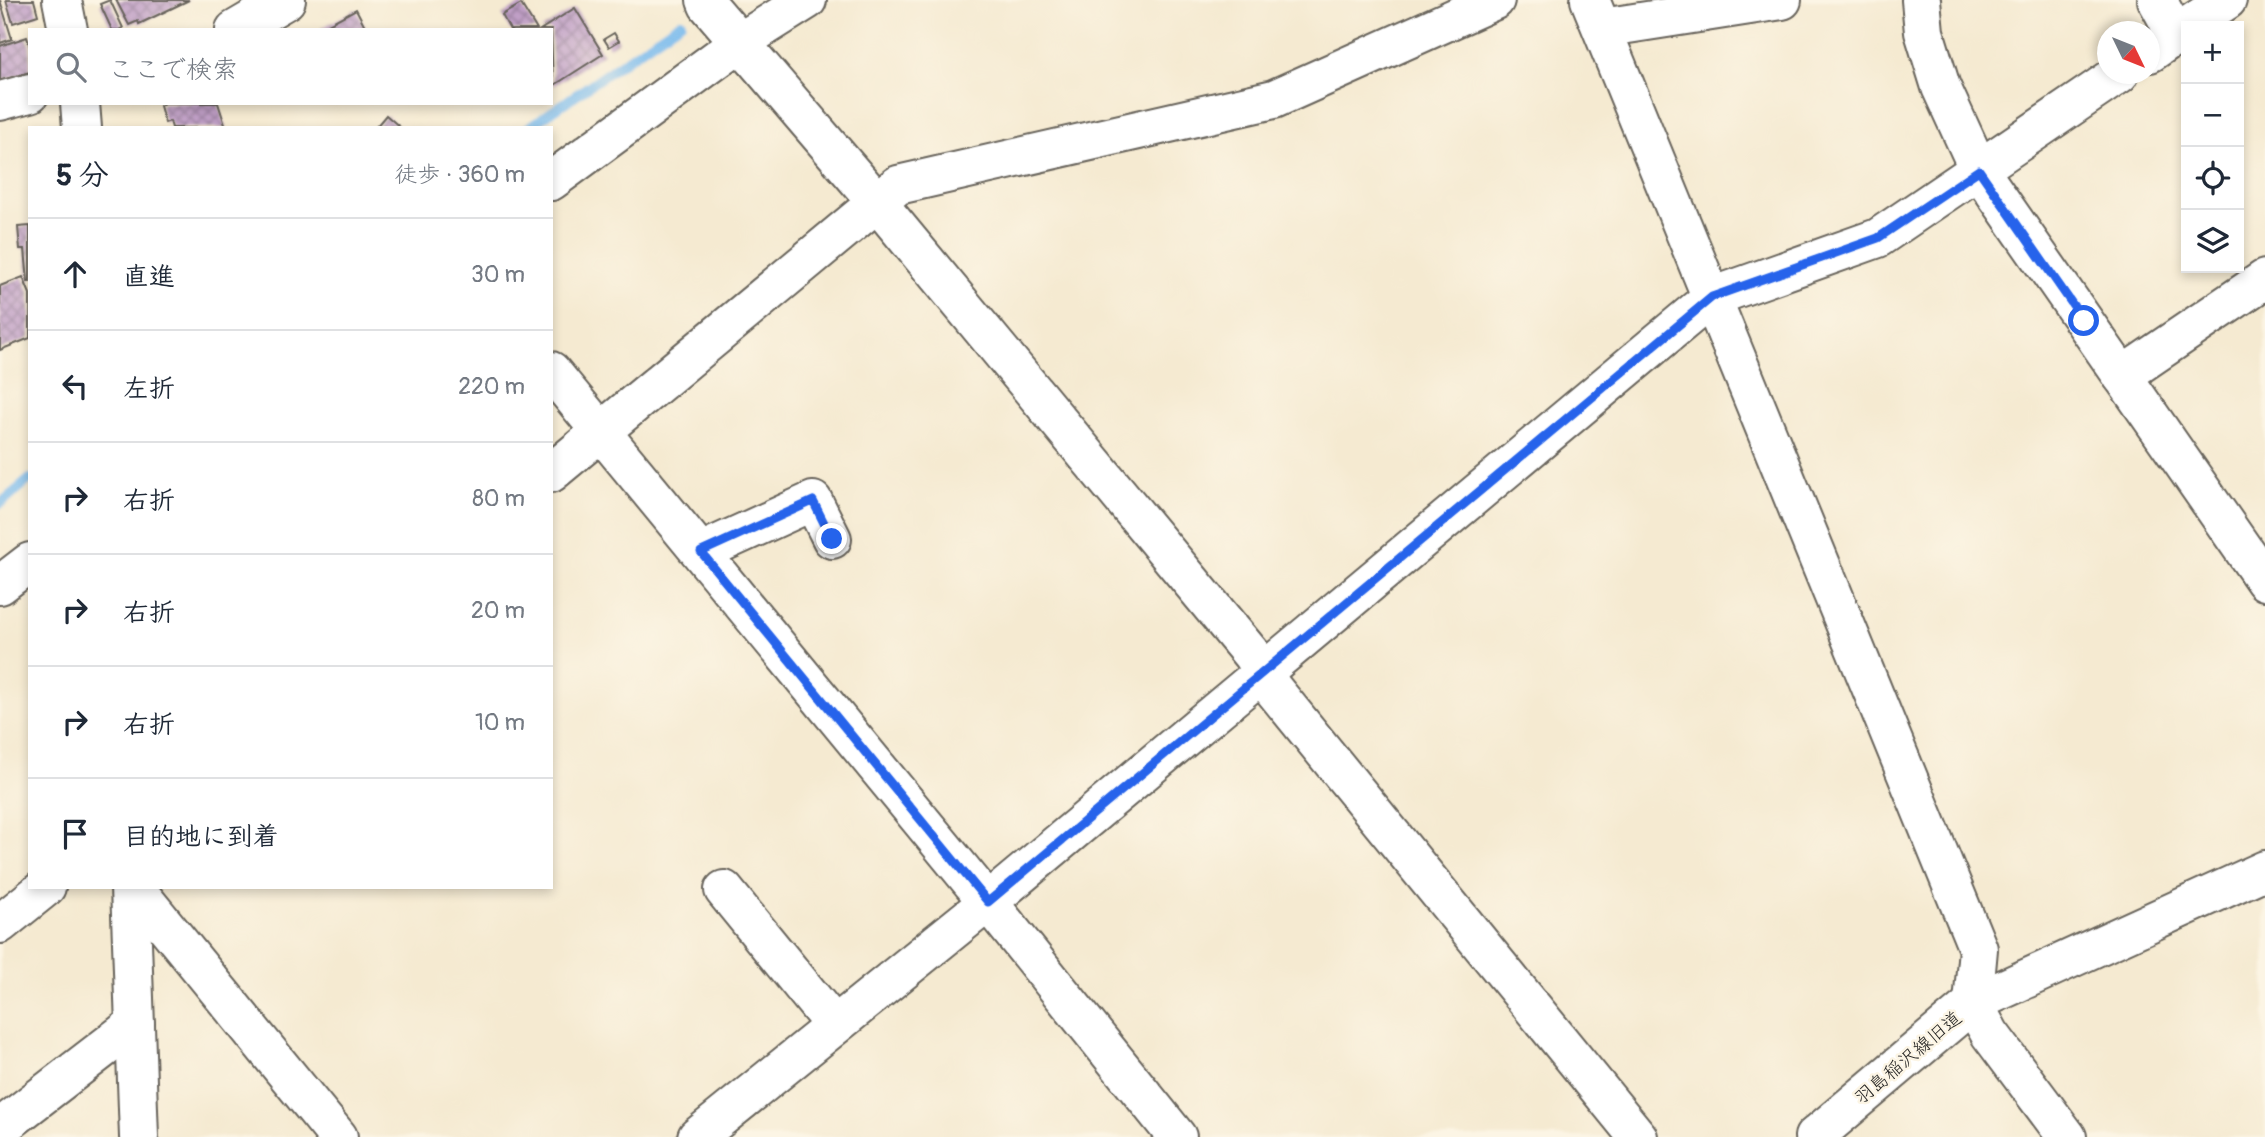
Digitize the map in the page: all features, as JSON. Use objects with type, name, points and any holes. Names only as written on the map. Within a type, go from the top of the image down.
[{"type":"street","points":[[62,0],[68,28]]},
{"type":"street","points":[[238,28],[286,0]]},
{"type":"street","points":[[706,0],[1252,655],[1282,700],[1638,1137]]},
{"type":"street","points":[[553,180],[740,42],[807,0]]},
{"type":"street","points":[[553,470],[898,185],[1274,99],[1495,0]]},
{"type":"street","points":[[1782,0],[1596,14],[1978,949],[1973,1003],[2264,872]]},
{"type":"street","points":[[2157,0],[2175,35],[2227,0]]},
{"type":"street","points":[[1929,12],[1924,32],[1941,87],[1979,170],[2265,581]]},
{"type":"street","points":[[697,1137],[988,902],[1712,297],[1878,238],[2104,84]]},
{"type":"street","points":[[0,101],[28,94]]},
{"type":"street","points":[[80,105],[82,126]]},
{"type":"street","points":[[2122,376],[2265,279]]},
{"type":"street","points":[[553,373],[988,902],[1177,1137]]},
{"type":"street","points":[[701,552],[813,501],[832,539]]},
{"type":"street","points":[[0,585],[28,564]]},
{"type":"street","points":[[0,925],[44,889]]},
{"type":"street","points":[[132,889],[139,1137]]},
{"type":"street","points":[[134,889],[338,1137]]},
{"type":"street","points":[[724,890],[834,1025]]},
{"type":"street","name":"羽島稲沢線旧道","points":[[1814,1137],[1973,1003],[1990,1034],[2067,1137]]},
{"type":"street","points":[[0,1128],[135,1024]]},
{"type":"building","points":[[0,0],[12,39],[0,43]]},
{"type":"building","points":[[6,0],[34,0],[38,15],[13,23]]},
{"type":"building","points":[[110,0],[123,28],[111,28],[100,4]]},
{"type":"building","points":[[116,0],[189,0],[139,24],[138,21],[129,25]]},
{"type":"building","points":[[521,4],[536,28],[509,28],[502,15]]},
{"type":"building","points":[[575,8],[603,54],[553,86],[553,28],[543,28]]},
{"type":"building","points":[[356,9],[366,28],[321,28]]},
{"type":"building","points":[[614,33],[619,41],[609,47],[604,39]]},
{"type":"building","points":[[27,37],[28,73],[0,81],[0,46]]},
{"type":"building","points":[[219,105],[225,126],[171,126],[170,121],[165,123],[160,106]]},
{"type":"building","points":[[386,115],[399,126],[377,126]]},
{"type":"building","points":[[28,226],[28,282],[25,249],[20,249],[18,227]]},
{"type":"building","points":[[23,277],[28,289],[28,339],[0,350],[0,286]]},
{"type":"waterway","points":[[531,126],[681,22]]},
{"type":"waterway","points":[[0,504],[28,481]]},
{"type":"route","points":[[832,539],[813,501],[701,552],[988,902],[1712,297],[1878,238],[1979,170],[2084,321]]}]
